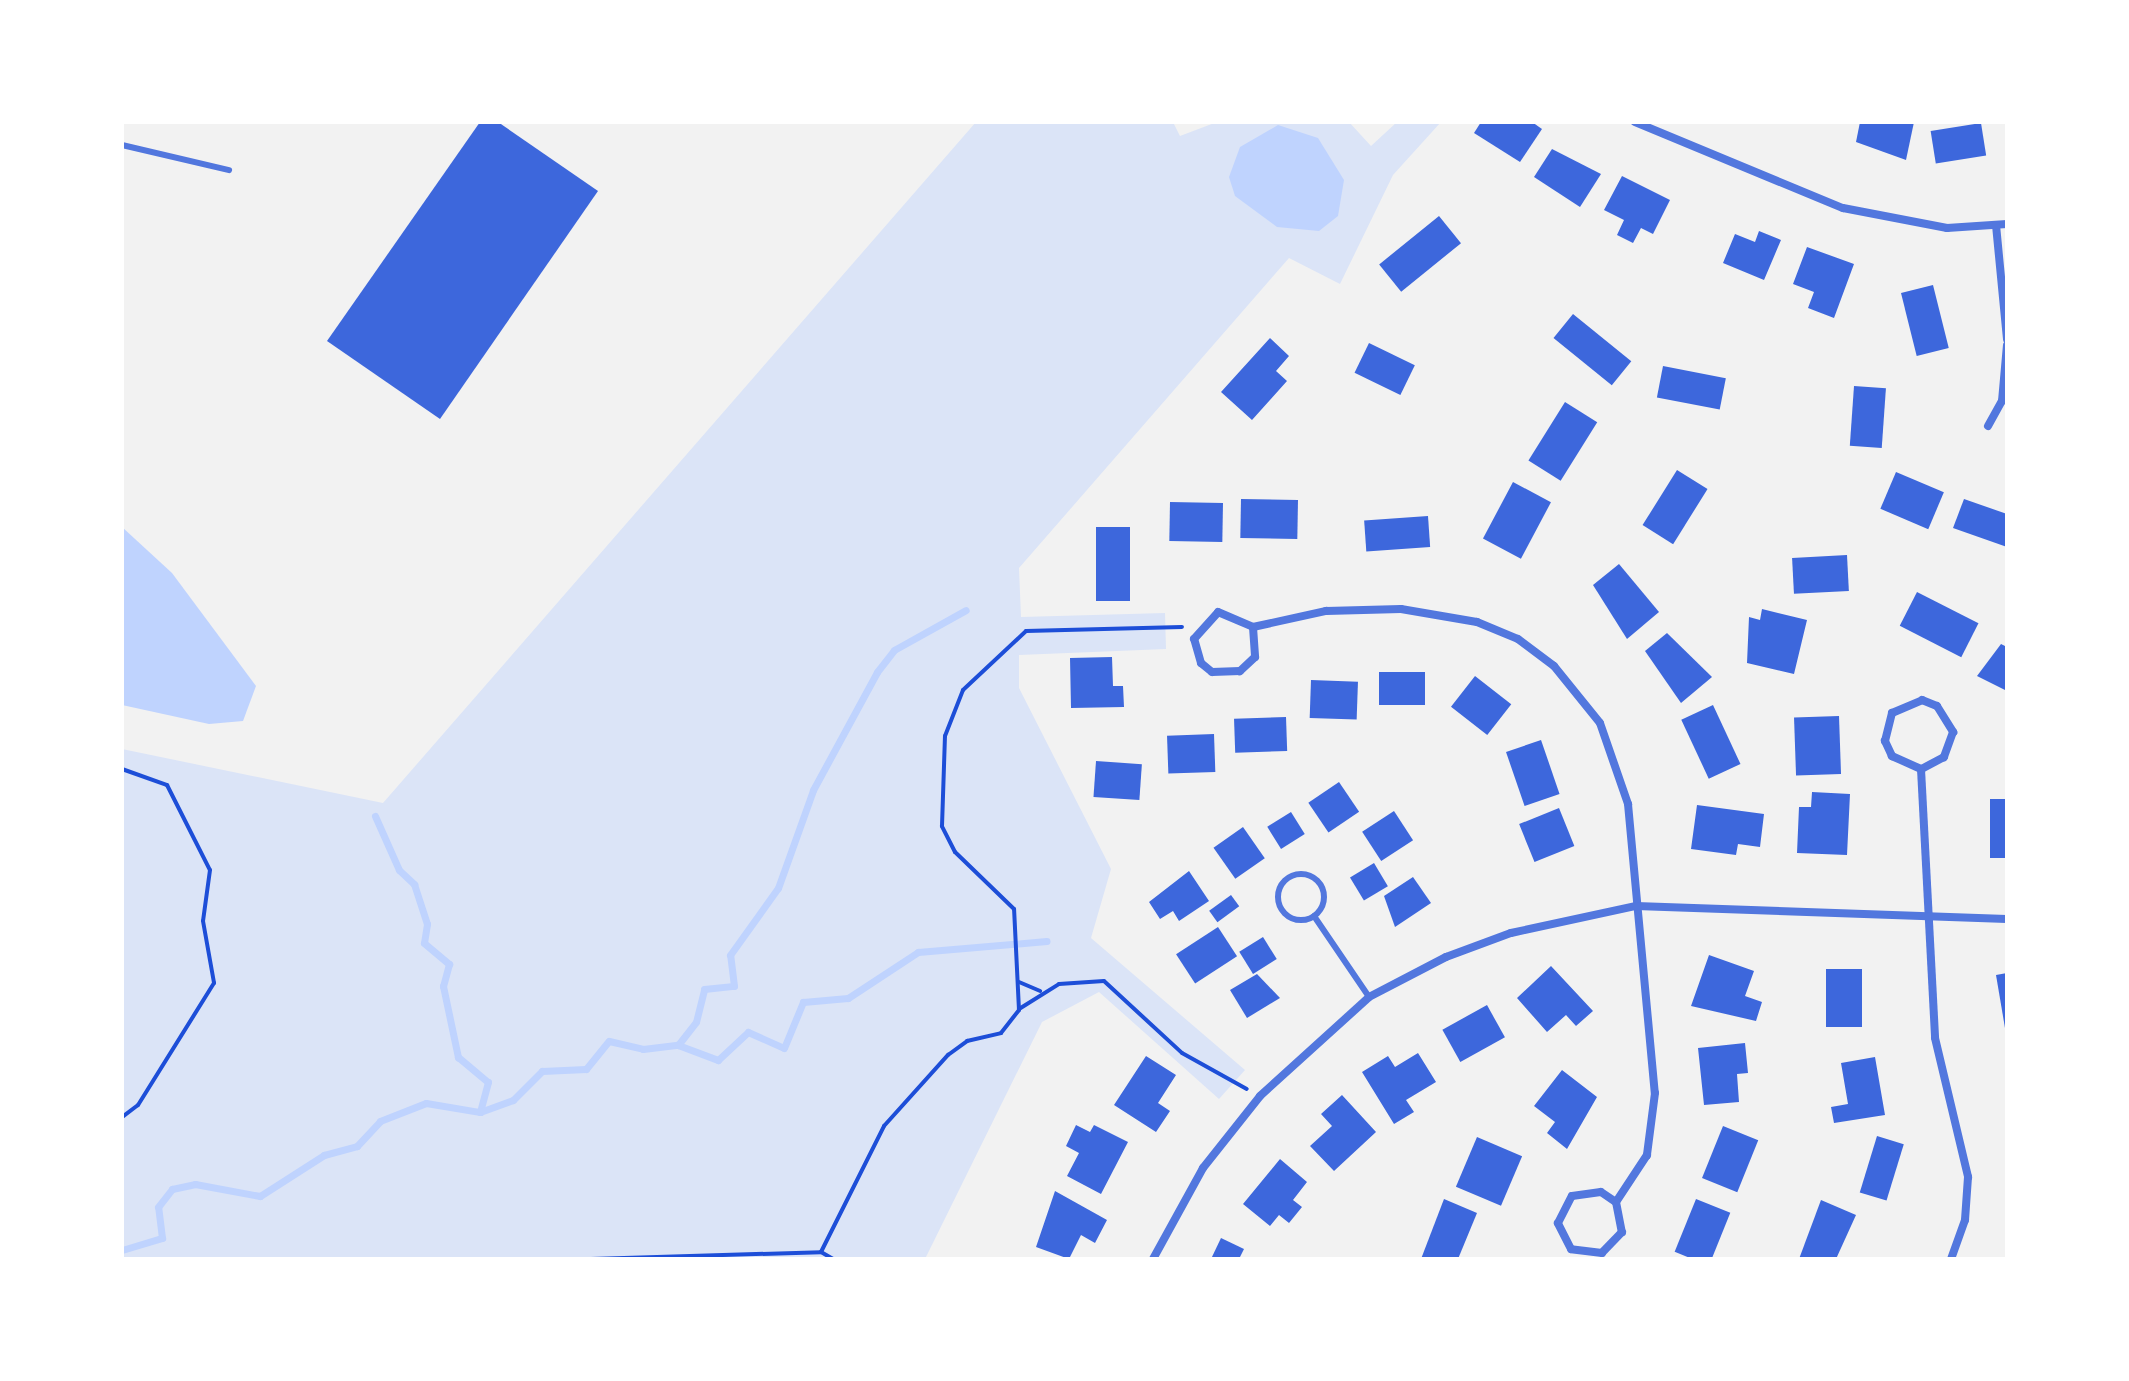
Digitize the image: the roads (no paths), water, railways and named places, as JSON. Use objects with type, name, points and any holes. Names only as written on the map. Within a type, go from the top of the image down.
[{"type":"street","points":[[1635,122],[1843,208],[1897,222],[2007,224]]},
{"type":"street","points":[[1988,426],[2002,401],[2007,342],[1996,225]]},
{"type":"street","points":[[1253,627],[1255,657],[1228,675],[1201,663],[1194,639],[1200,625],[1229,612],[1253,627],[1326,611],[1401,609],[1477,622],[1518,639],[1578,690],[1616,759],[1628,804],[1653,1124],[1638,1176],[1616,1202]]},
{"type":"street","points":[[1922,700],[1937,706],[1953,732],[1944,757],[1921,769],[1892,756],[1885,741],[1892,713],[1922,700]]},
{"type":"street","points":[[1921,769],[1935,1038],[1968,1177],[1965,1220],[1951,1259]]},
{"type":"street","points":[[1153,1259],[1203,1168],[1260,1096],[1369,997],[1511,933],[1636,906],[2007,919]]},
{"type":"street","points":[[1601,1192],[1616,1202],[1622,1224],[1614,1245],[1586,1255],[1571,1249],[1558,1223],[1572,1196],[1601,1192]]},
{"type":"lane","points":[[122,145],[229,170]]},
{"type":"lane","points":[[1290,877],[1318,883],[1323,904],[1314,916],[1299,920],[1281,909],[1280,888],[1290,877]]},
{"type":"lane","points":[[1314,916],[1369,997]]},
{"type":"water","points":[[1278,125],[1318,138],[1344,180],[1338,216],[1319,231],[1277,227],[1235,196],[1229,177],[1240,147]]},
{"type":"water","points":[[122,527],[172,573],[256,686],[243,721],[209,724],[122,705]]},
{"type":"waterway","points":[[678,1045],[696,1022],[704,989],[734,986],[730,955],[778,888],[813,790],[877,672],[894,650],[966,610]]},
{"type":"waterway","points":[[375,816],[399,870],[414,884],[427,924],[424,943],[449,964],[443,986],[458,1057],[488,1082],[480,1112]]},
{"type":"waterway","points":[[122,1250],[162,1238],[158,1207],[172,1189],[195,1184],[260,1196],[324,1155],[357,1146],[380,1121],[426,1103],[480,1112],[513,1100],[542,1071],[586,1069],[609,1041],[643,1049],[678,1045],[718,1060],[748,1032],[784,1048],[803,1002],[848,998],[918,952],[1047,941]]}]
